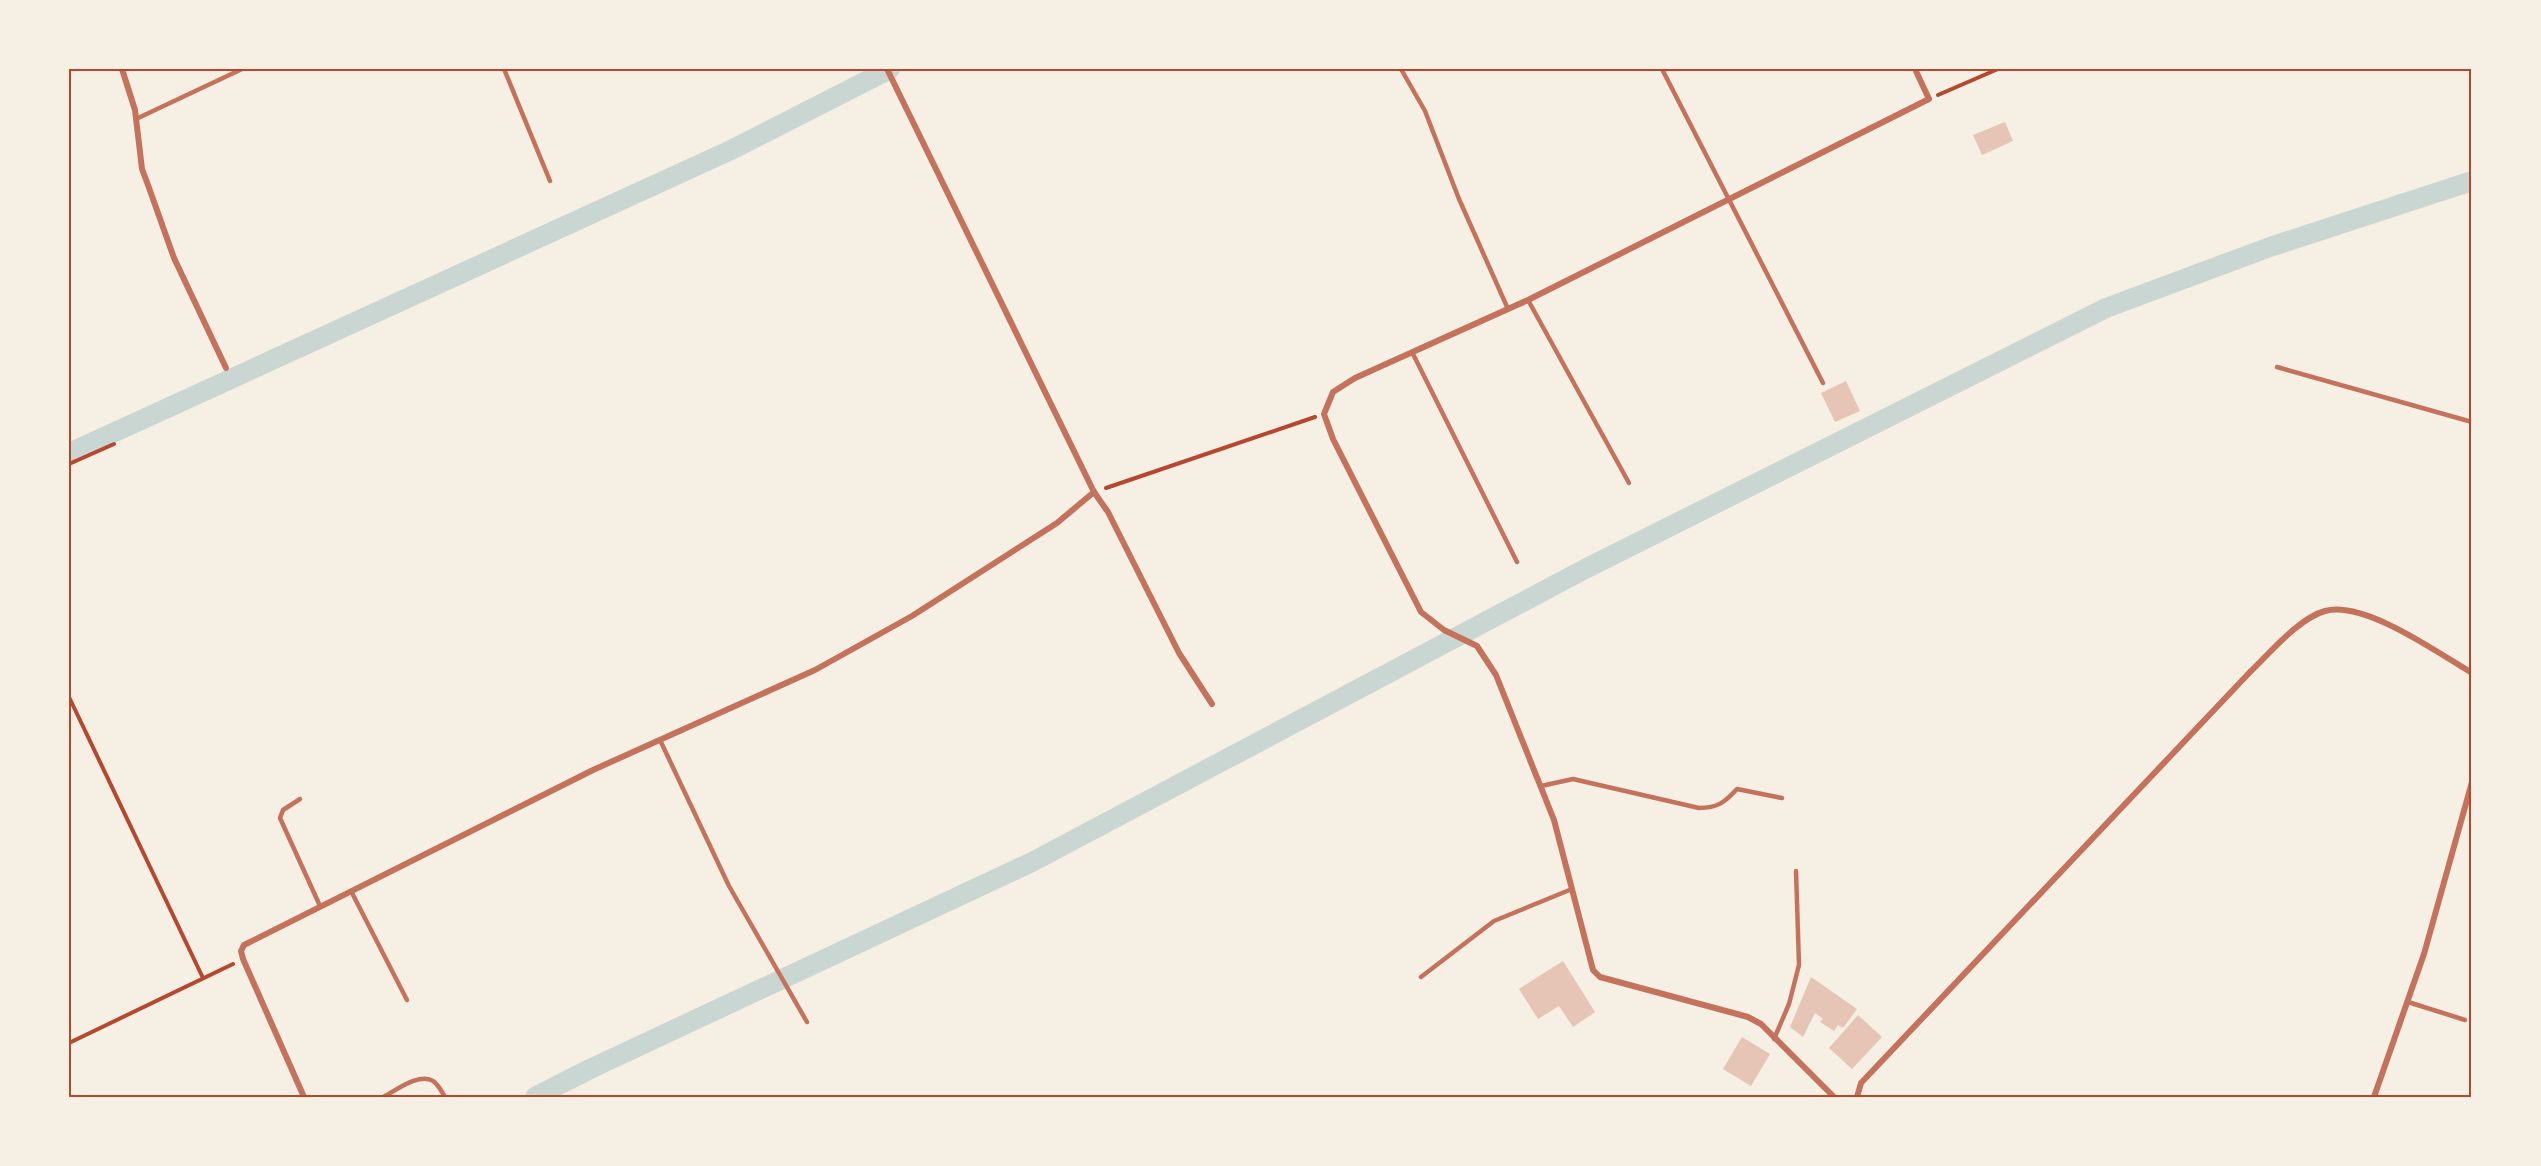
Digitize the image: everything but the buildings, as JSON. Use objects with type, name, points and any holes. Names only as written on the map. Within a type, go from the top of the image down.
[{"type":"street","points":[[122,69],[136,119],[142,169],[174,258],[226,368]]},
{"type":"street","points":[[1834,1097],[1761,1024],[1748,1017],[1600,977],[1593,970],[1554,820],[1496,675],[1477,646],[1444,630],[1421,612],[1333,439],[1324,414],[1333,392],[1354,378],[1528,300],[1929,99],[1915,69]]},
{"type":"street","points":[[887,70],[1094,492],[1108,512],[1179,653],[1212,704]]},
{"type":"street","points":[[304,1097],[243,959],[241,951],[244,945],[593,770],[815,670],[912,616],[1057,523],[1094,492]]},
{"type":"street","points":[[1857,1097],[1861,1083],[2250,672],[2306,620],[2326,610],[2359,614],[2387,622],[2472,673]]},
{"type":"street","points":[[2374,1097],[2408,1002],[2472,782]]},
{"type":"lane","points":[[136,119],[242,69]]},
{"type":"lane","points":[[504,69],[550,181]]},
{"type":"lane","points":[[1401,69],[1425,111],[1459,200],[1508,309]]},
{"type":"lane","points":[[1662,69],[1823,383]]},
{"type":"lane","points":[[1528,300],[1629,483]]},
{"type":"lane","points":[[1412,352],[1517,562]]},
{"type":"lane","points":[[2277,367],[2472,422]]},
{"type":"lane","points":[[660,740],[729,886],[807,1022]]},
{"type":"lane","points":[[1541,786],[1573,779],[1699,808],[1714,808],[1724,803],[1737,789],[1782,798]]},
{"type":"lane","points":[[300,799],[283,810],[280,818],[320,906]]},
{"type":"lane","points":[[1774,1039],[1789,1004],[1799,965],[1796,871]]},
{"type":"lane","points":[[1421,977],[1494,921],[1572,889]]},
{"type":"lane","points":[[351,891],[407,1000]]},
{"type":"lane","points":[[2408,1002],[2465,1020]]},
{"type":"lane","points":[[383,1097],[414,1081],[426,1079],[434,1082],[445,1097]]},
{"type":"path","points":[[1929,99],[1998,69]]},
{"type":"path","points":[[1094,492],[1324,414]]},
{"type":"path","points":[[69,464],[114,444]]},
{"type":"path","points":[[69,697],[203,978]]},
{"type":"path","points":[[69,1043],[243,959]]},
{"type":"waterway","points":[[69,453],[731,150],[890,69]]},
{"type":"waterway","points":[[535,1097],[590,1069],[1032,862],[1585,569],[2106,308],[2270,247],[2472,181]]}]
